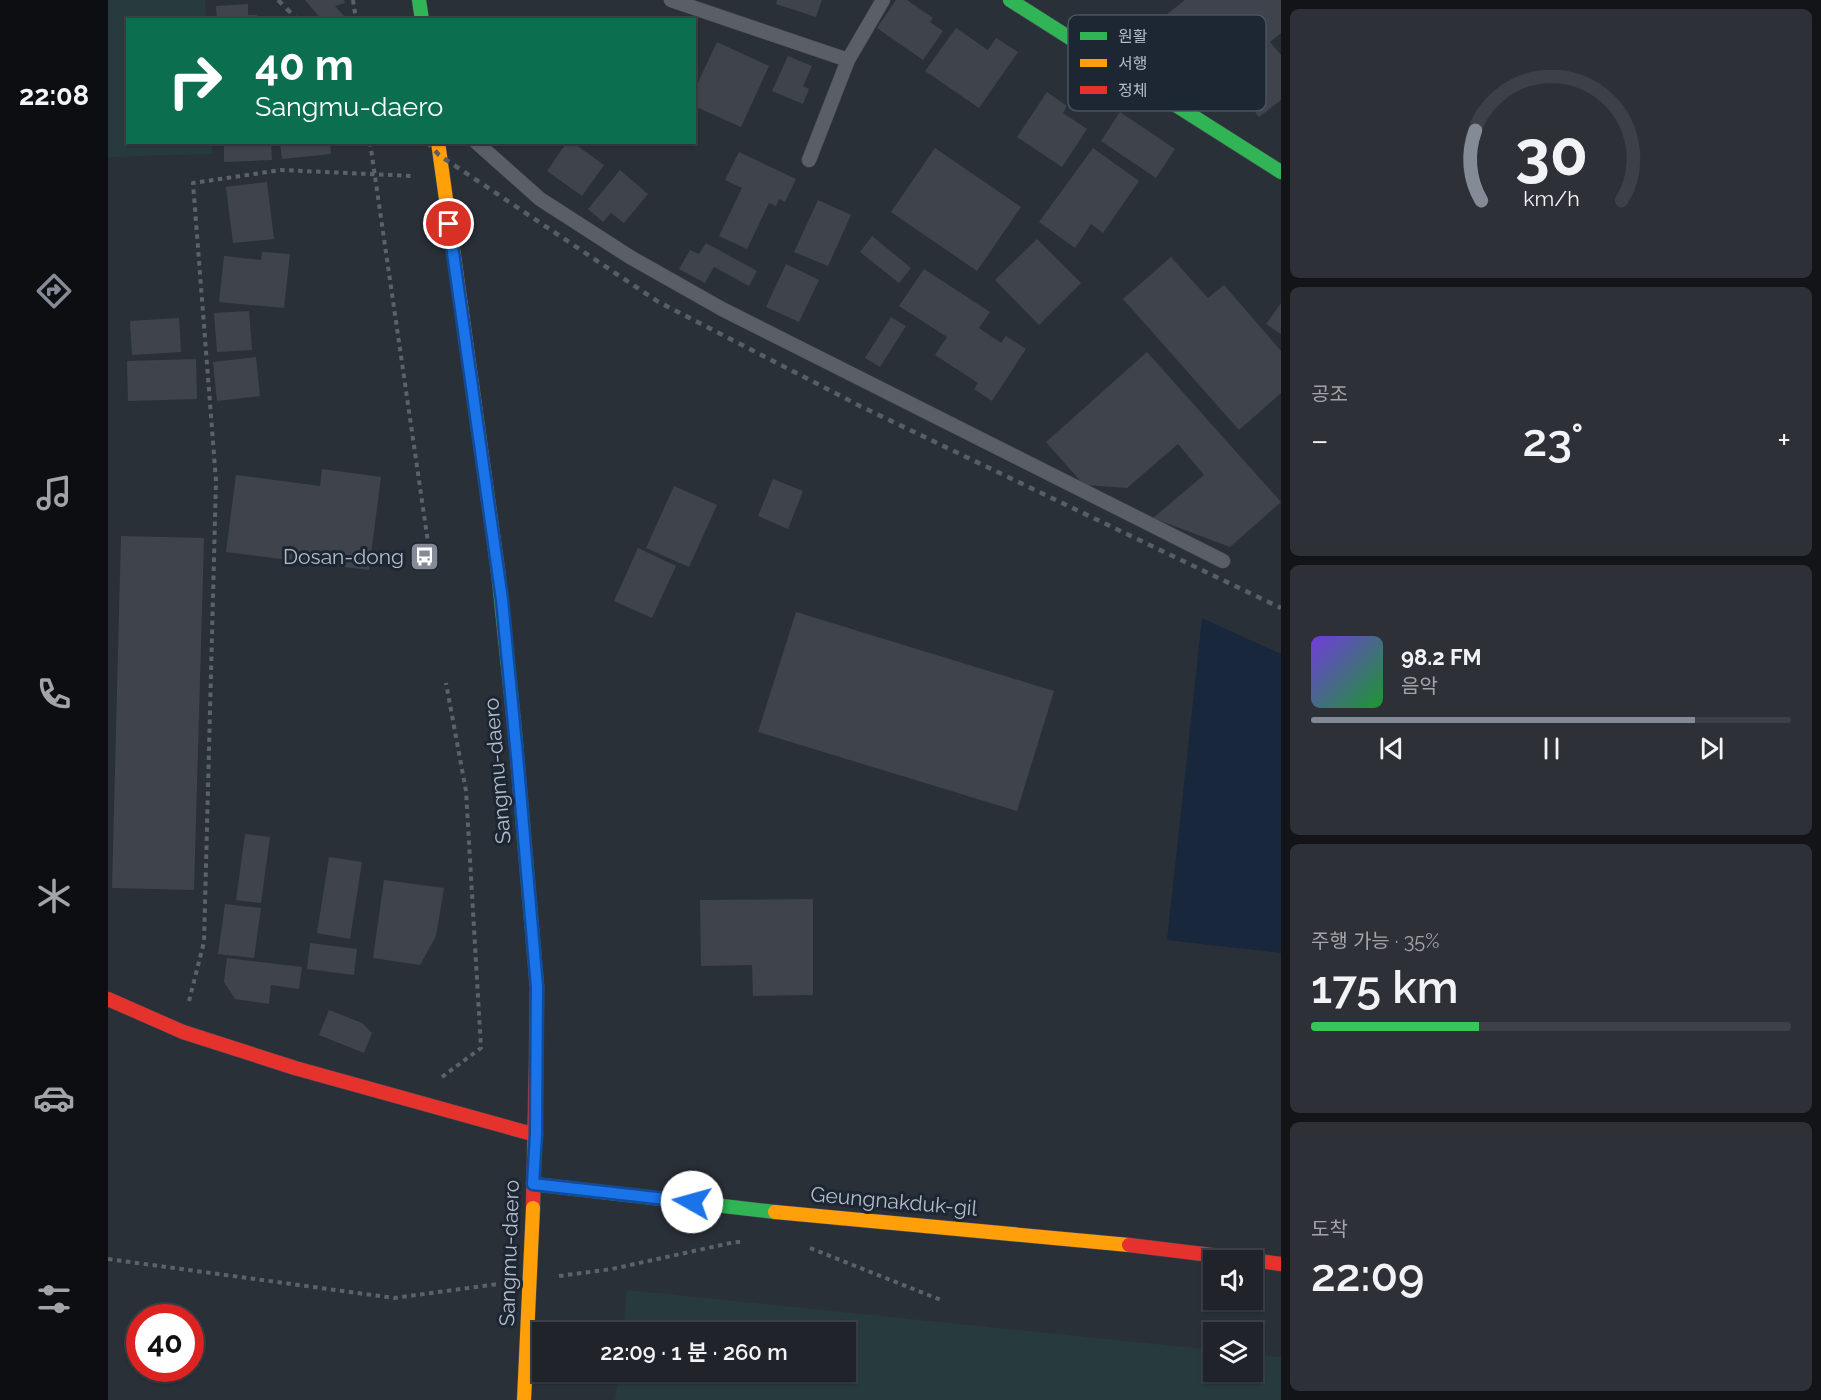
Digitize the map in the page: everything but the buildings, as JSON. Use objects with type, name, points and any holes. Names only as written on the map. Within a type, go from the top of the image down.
[{"type":"street","points":[[419,0],[422,18]]},
{"type":"street","points":[[1010,0],[1068,37]]},
{"type":"street","points":[[1185,111],[1281,172]]},
{"type":"street","name":"Sangmu-daero","points":[[438,144],[502,600],[537,987],[536,1135],[524,1400]]},
{"type":"street","points":[[108,999],[183,1032],[295,1068],[536,1135]]},
{"type":"street","name":"Geungnakduk-gil","points":[[533,1184],[783,1213],[1087,1240],[1203,1254]]},
{"type":"street","name":"Geungnakduk-gil","points":[[1263,1262],[1281,1264]]},
{"type":"lane","points":[[671,0],[848,60]]},
{"type":"lane","points":[[809,160],[848,60],[884,0]]},
{"type":"lane","points":[[478,144],[540,199],[630,257],[712,303],[1223,561]]},
{"type":"path","points":[[353,0],[356,18]]},
{"type":"path","points":[[370,144],[432,570]]},
{"type":"path","points":[[183,1032],[204,942],[216,481],[193,183],[281,170],[443,178]]},
{"type":"path","points":[[433,1076],[443,1077],[481,1048],[466,790],[446,683]]},
{"type":"path","points":[[555,1277],[612,1269],[735,1242],[754,1242]]},
{"type":"path","points":[[807,1247],[941,1300]]},
{"type":"path","points":[[108,1258],[394,1298],[509,1283]]},
{"type":"green space","points":[[108,0],[205,0],[206,18],[126,18],[126,144],[212,144],[212,154],[108,157]]},
{"type":"green space","points":[[627,1290],[1203,1349],[1203,1382],[1263,1382],[1263,1355],[1281,1357],[1281,1400],[615,1400],[617,1382],[856,1382],[856,1322],[624,1322]]},
{"type":"water","points":[[1202,618],[1281,654],[1281,953],[1167,940]]},
{"type":"railway","points":[[278,0],[296,18]]},
{"type":"railway","points":[[429,144],[439,155],[657,301],[860,406],[1281,608]]},
{"type":"traffic: fast","points":[[419,0],[422,18]]},
{"type":"traffic: fast","points":[[1010,0],[1068,37]]},
{"type":"traffic: fast","points":[[1185,111],[1281,172]]},
{"type":"traffic: fast","points":[[498,571],[515,733],[537,987],[536,1062]]},
{"type":"traffic: fast","points":[[533,1184],[775,1212]]},
{"type":"traffic: slow","points":[[438,144],[498,571]]},
{"type":"traffic: slow","points":[[524,1400],[533,1208]]},
{"type":"traffic: slow","points":[[775,1212],[1129,1245]]},
{"type":"traffic: jam","points":[[108,999],[183,1032],[295,1068],[536,1135]]},
{"type":"traffic: jam","points":[[533,1208],[536,1062]]},
{"type":"traffic: jam","points":[[1129,1245],[1203,1254]]},
{"type":"traffic: jam","points":[[1263,1262],[1281,1264]]},
{"type":"place","name":"Dosan-dong","points":[[425,556]]},
{"type":"route","points":[[449,224],[502,600],[517,756],[537,987],[536,1135],[533,1184],[692,1202]]}]
